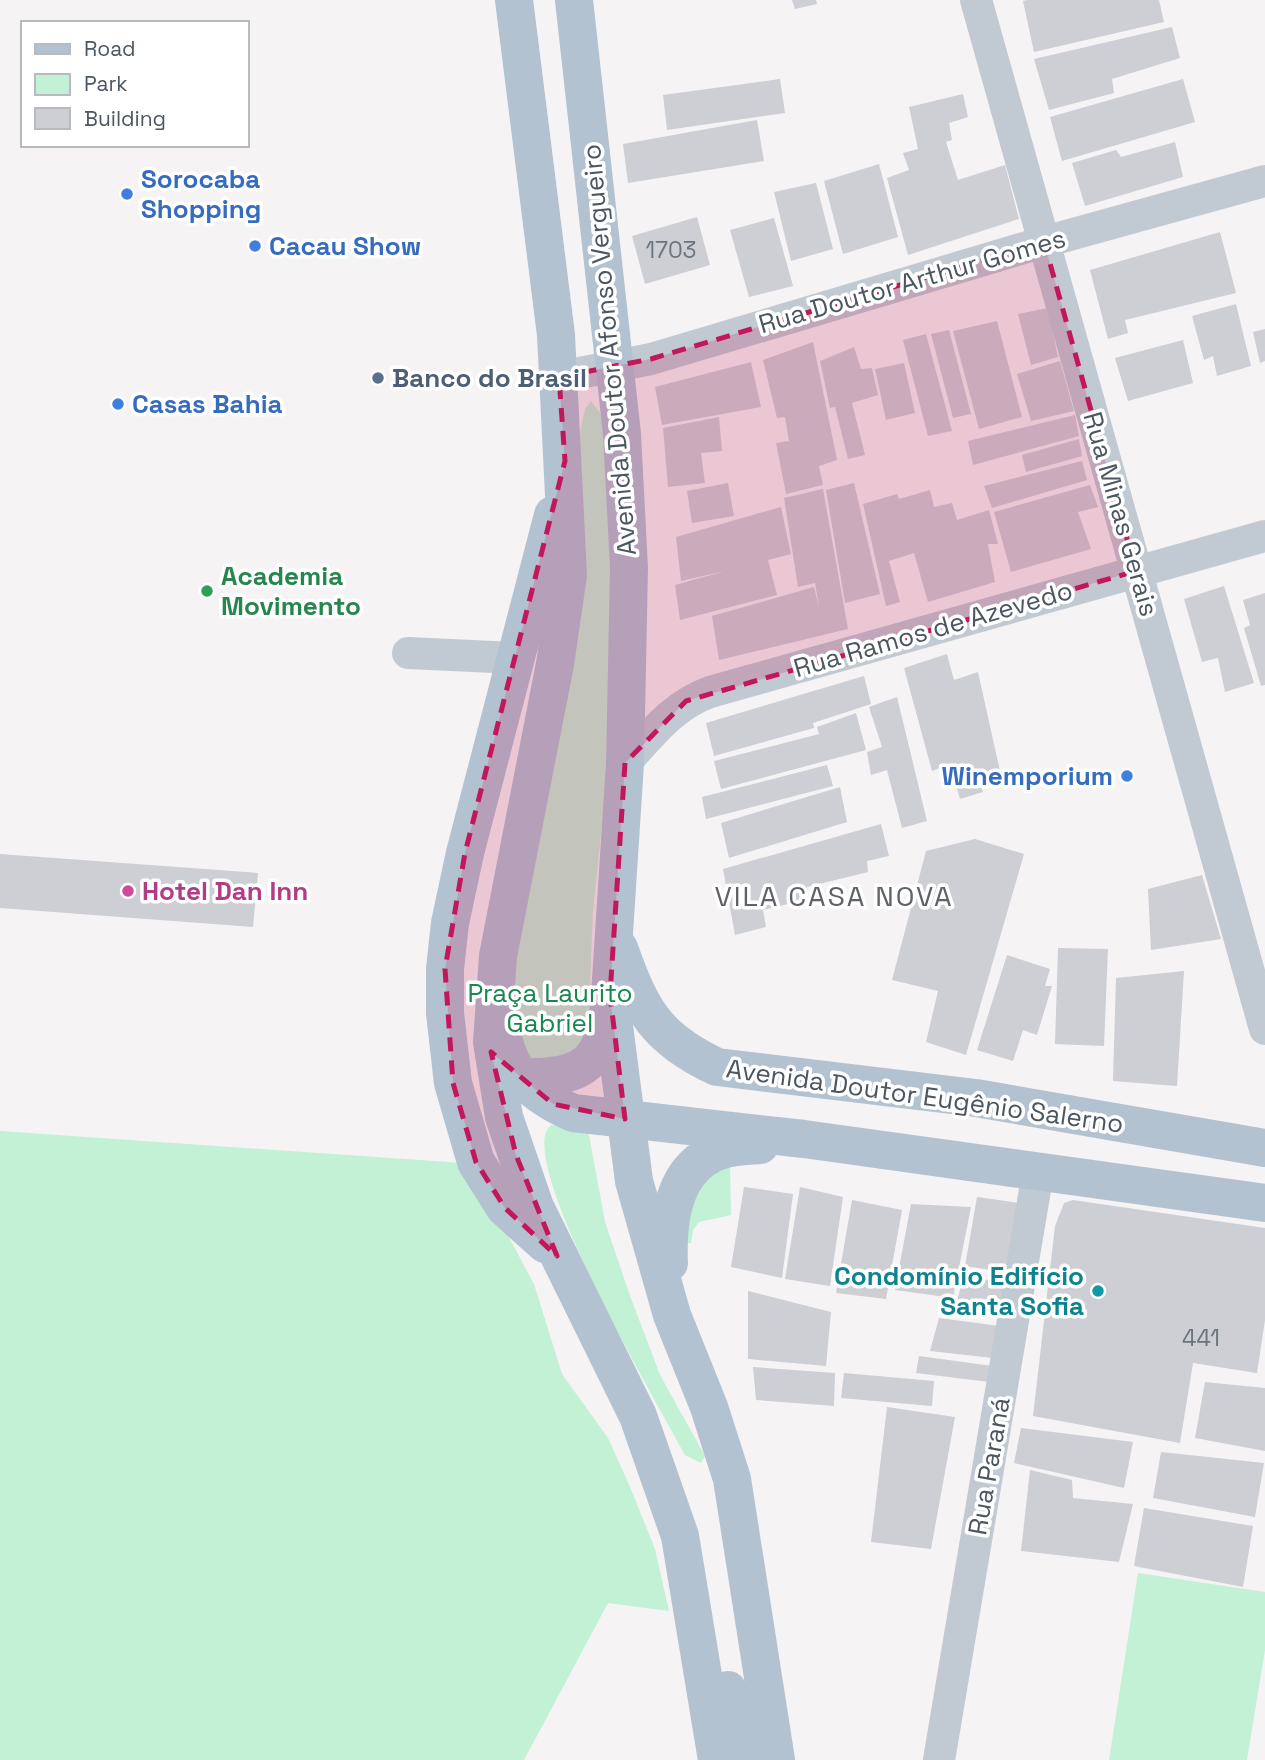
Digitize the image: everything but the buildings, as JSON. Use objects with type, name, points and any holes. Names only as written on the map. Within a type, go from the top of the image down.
[{"type":"main road","name":"Avenida Doutor Afonso Vergueiro","points":[[514,0],[559,377],[565,461],[568,575],[555,664],[498,956],[492,1042],[497,1082],[516,1155],[556,1256],[638,1416],[680,1536],[717,1760]]},
{"type":"main road","name":"Avenida Doutor Afonso Vergueiro","points":[[574,0],[622,434],[629,568],[625,763],[610,995],[634,1181],[672,1315],[709,1407],[732,1479],[776,1760]]},
{"type":"main road","points":[[556,1256],[529,1227],[505,1208],[476,1162],[453,1083],[445,1013],[445,969],[450,923],[565,461]]},
{"type":"main road","name":"Avenida Doutor Eugênio Salerno","points":[[614,933],[644,1010],[660,1030],[691,1055],[717,1068],[976,1098],[1265,1147]]},
{"type":"main road","name":"Avenida Doutor Afonso Vergueiro","points":[[498,956],[505,1046],[520,1077],[553,1104],[573,1113],[625,1119]]},
{"type":"main road","points":[[520,1077],[554,1078],[576,1071],[597,1055],[607,1030],[610,995]]},
{"type":"main road","points":[[625,1119],[804,1139],[1265,1203]]},
{"type":"main road","points":[[672,1315],[668,1239],[671,1207],[681,1182],[696,1164],[722,1150],[804,1139]]},
{"type":"main road","points":[[638,1416],[672,1469],[701,1530],[733,1727],[749,1751],[760,1760]]},
{"type":"street","name":"Rua Minas Gerais","points":[[976,0],[1265,1029]]},
{"type":"street","name":"Rua Doutor Arthur Gomes","points":[[559,377],[651,359],[1044,242],[1265,181]]},
{"type":"street","name":"Rua Ramos de Azevedo","points":[[625,763],[660,724],[687,701],[698,697],[1265,536]]},
{"type":"street","points":[[408,653],[514,658]]},
{"type":"street","name":"Rua Paraná","points":[[939,1760],[1038,1172]]},
{"type":"highlighted area","points":[[1044,242],[1136,571],[686,701],[625,763],[610,995],[625,1119],[553,1104],[491,1052],[516,1155],[557,1256],[505,1208],[476,1162],[453,1083],[445,969],[465,853],[565,461],[559,377],[651,359]]},
{"type":"green space","name":"Praça Laurito Gabriel","points":[[591,401],[603,417],[611,588],[605,797],[593,911],[588,1036],[570,1058],[553,1062],[528,1057],[518,1045],[509,1002],[578,442],[585,409]]},
{"type":"green space","points":[[551,1125],[584,1131],[589,1135],[605,1222],[629,1293],[660,1375],[705,1456],[701,1463],[685,1455],[622,1340],[570,1232],[552,1184],[544,1146]]},
{"type":"green space","points":[[0,1131],[463,1163],[496,1213],[534,1284],[562,1374],[608,1438],[655,1549],[669,1611],[608,1603],[524,1760],[0,1760]]},
{"type":"green space","points":[[730,1163],[731,1215],[699,1222],[693,1230],[691,1243],[680,1244],[681,1227],[704,1179]]},
{"type":"green space","points":[[1138,1573],[1265,1592],[1265,1650],[1247,1760],[1109,1760]]},
{"type":"place","name":"Sorocaba Shopping","points":[[127,194]]},
{"type":"place","name":"Cacau Show","points":[[255,246]]},
{"type":"place","name":"Banco do Brasil","points":[[378,378]]},
{"type":"place","name":"Casas Bahia","points":[[118,404]]},
{"type":"place","name":"Academia Movimento","points":[[207,591]]},
{"type":"place","name":"Winemporium","points":[[1127,776]]},
{"type":"place","name":"Hotel Dan Inn","points":[[128,891]]},
{"type":"place","name":"Condomínio Edifício Santa Sofia","points":[[1098,1291]]},
{"type":"district","name":"VILA CASA NOVA","points":[[834,896]]}]
